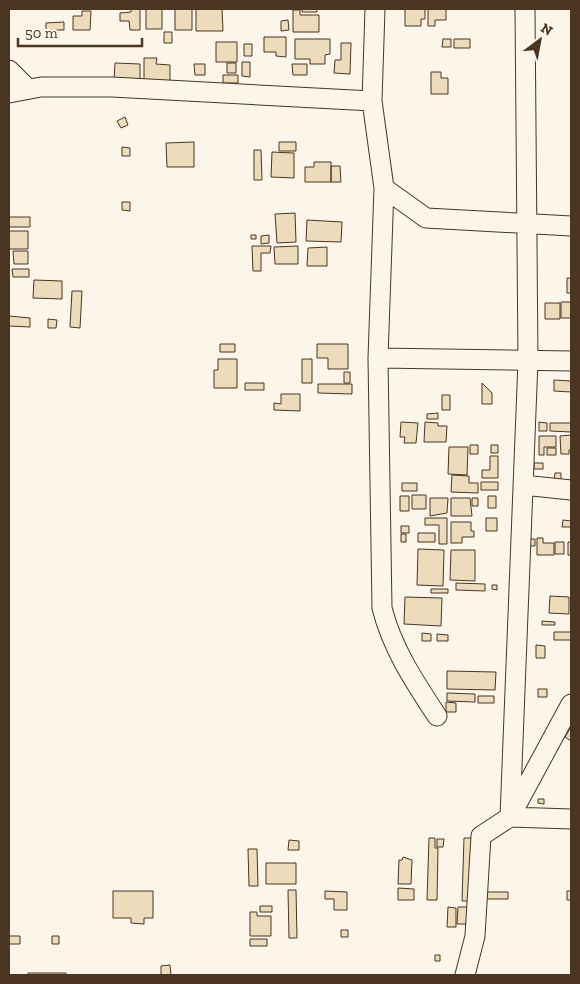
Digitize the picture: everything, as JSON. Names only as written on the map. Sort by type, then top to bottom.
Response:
[{"type":"street","points":[[375,9],[372,101],[384,188],[378,358],[382,608],[392,641],[408,671],[437,716]]},
{"type":"street","points":[[510,817],[528,361],[525,9]]},
{"type":"street","points":[[9,70],[27,88]]},
{"type":"street","points":[[9,93],[27,88],[112,88],[372,101]]},
{"type":"street","points":[[384,188],[426,218],[571,226]]},
{"type":"street","points":[[378,358],[571,361]]},
{"type":"street","points":[[523,485],[571,490]]},
{"type":"street","points":[[465,975],[475,936],[481,836],[510,817],[571,704]]},
{"type":"street","points":[[510,817],[571,819]]},
{"type":"building","points":[[131,9],[140,9],[140,30],[130,30],[129,21],[120,21],[120,13],[131,12]]},
{"type":"building","points":[[146,9],[162,9],[162,29],[146,29]]},
{"type":"building","points":[[175,9],[192,9],[192,30],[175,30]]},
{"type":"building","points":[[196,9],[222,9],[223,31],[196,31]]},
{"type":"building","points":[[302,9],[317,9],[317,12],[302,12]]},
{"type":"building","points":[[405,9],[425,9],[425,19],[421,19],[421,26],[405,26]]},
{"type":"building","points":[[428,9],[446,9],[446,20],[435,20],[435,26],[428,26]]},
{"type":"building","points":[[293,10],[300,10],[300,15],[319,15],[319,32],[293,32]]},
{"type":"building","points":[[82,11],[91,11],[90,30],[73,30],[73,16],[82,16]]},
{"type":"building","points":[[288,20],[289,30],[281,31],[281,21]]},
{"type":"building","points":[[64,22],[64,30],[46,30],[46,23]]},
{"type":"building","points":[[164,32],[172,32],[172,43],[164,43]]},
{"type":"building","points":[[264,37],[286,37],[286,57],[276,56],[276,52],[264,52]]},
{"type":"building","points":[[295,39],[330,39],[330,54],[325,55],[325,64],[310,64],[310,59],[295,59]]},
{"type":"building","points":[[443,39],[451,39],[451,47],[442,47]]},
{"type":"building","points":[[454,39],[470,39],[470,48],[454,48]]},
{"type":"building","points":[[216,42],[237,42],[237,62],[216,62]]},
{"type":"building","points":[[341,43],[351,43],[350,74],[334,73],[335,60],[341,60]]},
{"type":"building","points":[[244,44],[252,44],[252,56],[244,56]]},
{"type":"building","points":[[144,58],[157,58],[156,64],[170,65],[170,82],[144,81]]},
{"type":"building","points":[[242,62],[250,62],[250,77],[242,76]]},
{"type":"building","points":[[115,63],[140,64],[140,82],[114,81]]},
{"type":"building","points":[[227,63],[236,63],[236,73],[227,73]]},
{"type":"building","points":[[194,64],[205,64],[205,75],[195,75]]},
{"type":"building","points":[[292,64],[307,64],[307,75],[293,75]]},
{"type":"building","points":[[431,72],[441,72],[441,78],[448,78],[448,94],[431,94]]},
{"type":"building","points":[[223,75],[238,75],[238,83],[223,83]]},
{"type":"building","points":[[125,117],[128,125],[121,128],[117,121]]},
{"type":"building","points":[[194,142],[194,167],[167,167],[166,143]]},
{"type":"building","points":[[279,142],[296,142],[296,151],[279,151]]},
{"type":"building","points":[[122,147],[130,148],[130,156],[122,156]]},
{"type":"building","points":[[254,150],[261,150],[262,180],[254,180]]},
{"type":"building","points":[[272,152],[294,153],[294,178],[271,177]]},
{"type":"building","points":[[314,162],[331,162],[331,182],[305,182],[305,167],[314,167]]},
{"type":"building","points":[[331,166],[340,166],[341,182],[331,182]]},
{"type":"building","points":[[122,202],[130,202],[130,211],[122,210]]},
{"type":"building","points":[[295,213],[296,242],[277,243],[275,214]]},
{"type":"building","points":[[9,217],[30,217],[30,227],[9,227]]},
{"type":"building","points":[[307,220],[342,222],[341,242],[306,241]]},
{"type":"building","points":[[9,231],[28,231],[28,249],[9,249]]},
{"type":"building","points":[[251,235],[256,235],[256,239],[251,239]]},
{"type":"building","points":[[269,235],[269,243],[261,244],[261,236]]},
{"type":"building","points":[[252,246],[271,246],[270,253],[261,253],[261,271],[253,271]]},
{"type":"building","points":[[298,246],[298,264],[275,264],[274,247]]},
{"type":"building","points":[[327,247],[327,266],[307,266],[308,248]]},
{"type":"building","points":[[13,251],[28,251],[28,264],[14,264]]},
{"type":"building","points":[[12,269],[29,269],[29,277],[13,277]]},
{"type":"building","points":[[567,278],[571,278],[571,293],[567,293]]},
{"type":"building","points":[[34,280],[62,281],[62,299],[33,298]]},
{"type":"building","points":[[72,291],[82,291],[80,328],[70,327]]},
{"type":"building","points":[[561,302],[571,302],[571,318],[561,318]]},
{"type":"building","points":[[545,303],[560,303],[560,319],[545,319]]},
{"type":"building","points":[[9,316],[30,318],[30,327],[9,326]]},
{"type":"building","points":[[48,319],[57,320],[56,328],[48,328]]},
{"type":"building","points":[[220,344],[235,344],[235,352],[220,352]]},
{"type":"building","points":[[317,344],[348,344],[348,369],[328,369],[328,358],[317,358]]},
{"type":"building","points":[[218,359],[237,359],[237,388],[214,388],[214,370],[218,370]]},
{"type":"building","points":[[302,359],[312,359],[312,383],[302,383]]},
{"type":"building","points":[[344,372],[350,372],[350,383],[344,383]]},
{"type":"building","points":[[554,380],[571,381],[571,392],[554,391]]},
{"type":"building","points":[[245,383],[264,383],[264,390],[245,390]]},
{"type":"building","points":[[482,383],[492,393],[492,404],[482,404]]},
{"type":"building","points":[[318,384],[352,384],[352,394],[318,393]]},
{"type":"building","points":[[281,394],[300,394],[300,411],[274,410],[274,403],[281,404]]},
{"type":"building","points":[[442,395],[450,395],[450,410],[442,410]]},
{"type":"building","points":[[438,413],[438,419],[427,419],[427,414]]},
{"type":"building","points":[[401,422],[418,423],[416,443],[404,443],[405,437],[400,437]]},
{"type":"building","points":[[425,422],[438,423],[438,426],[447,426],[446,442],[424,442]]},
{"type":"building","points":[[539,422],[547,423],[547,431],[539,431]]},
{"type":"building","points":[[550,423],[571,423],[571,432],[550,431]]},
{"type":"building","points":[[571,435],[571,450],[569,450],[569,454],[561,454],[560,436]]},
{"type":"building","points":[[539,436],[556,436],[556,447],[544,447],[544,455],[539,455]]},
{"type":"building","points":[[470,445],[478,445],[478,454],[470,454]]},
{"type":"building","points":[[491,445],[498,445],[498,453],[491,453]]},
{"type":"building","points":[[449,447],[468,447],[467,475],[448,474]]},
{"type":"building","points":[[547,448],[556,448],[556,455],[547,455]]},
{"type":"building","points":[[490,456],[498,456],[498,478],[482,478],[482,470],[490,470]]},
{"type":"building","points":[[534,463],[543,463],[543,469],[534,469]]},
{"type":"building","points":[[555,473],[561,473],[561,480],[554,480]]},
{"type":"building","points":[[452,475],[469,476],[469,483],[478,483],[478,493],[451,492]]},
{"type":"building","points":[[481,482],[498,482],[498,490],[481,490]]},
{"type":"building","points":[[402,483],[417,483],[417,491],[402,491]]},
{"type":"building","points":[[412,495],[426,495],[426,509],[412,509]]},
{"type":"building","points":[[400,496],[409,496],[409,511],[400,511]]},
{"type":"building","points":[[488,496],[496,496],[496,508],[488,508]]},
{"type":"building","points":[[430,498],[448,498],[447,513],[430,516]]},
{"type":"building","points":[[451,498],[470,498],[472,516],[451,516]]},
{"type":"building","points":[[472,498],[478,498],[478,506],[472,506]]},
{"type":"building","points":[[425,518],[447,518],[447,544],[439,544],[439,525],[425,525]]},
{"type":"building","points":[[486,518],[497,518],[497,531],[486,531]]},
{"type":"building","points":[[563,520],[571,521],[571,527],[562,527]]},
{"type":"building","points":[[451,522],[471,522],[471,531],[474,531],[474,537],[462,537],[462,543],[451,543]]},
{"type":"building","points":[[401,526],[409,526],[409,533],[401,533]]},
{"type":"building","points":[[418,533],[435,533],[435,542],[418,542]]},
{"type":"building","points":[[401,534],[406,534],[406,542],[401,542]]},
{"type":"building","points":[[537,538],[543,538],[543,543],[554,543],[554,555],[537,555]]},
{"type":"building","points":[[529,539],[535,539],[535,546],[529,546]]},
{"type":"building","points":[[555,542],[564,542],[564,554],[555,554]]},
{"type":"building","points":[[568,542],[571,542],[571,555],[568,555]]},
{"type":"building","points":[[418,549],[444,550],[443,586],[417,585]]},
{"type":"building","points":[[451,550],[475,550],[475,581],[450,580]]},
{"type":"building","points":[[456,583],[485,584],[485,591],[456,590]]},
{"type":"building","points":[[492,585],[497,585],[497,590],[492,589]]},
{"type":"building","points":[[431,589],[448,589],[448,593],[431,593]]},
{"type":"building","points":[[550,596],[569,597],[569,614],[549,613]]},
{"type":"building","points":[[405,597],[442,598],[441,626],[404,624]]},
{"type":"building","points":[[542,621],[555,622],[555,625],[542,625]]},
{"type":"building","points":[[554,632],[571,632],[571,640],[554,640]]},
{"type":"building","points":[[422,633],[431,634],[431,641],[422,641]]},
{"type":"building","points":[[437,634],[448,635],[448,641],[437,641]]},
{"type":"building","points":[[536,645],[545,646],[545,658],[536,658]]},
{"type":"building","points":[[447,671],[496,672],[495,690],[447,689]]},
{"type":"building","points":[[538,689],[547,689],[547,697],[538,697]]},
{"type":"building","points":[[447,693],[475,694],[475,702],[447,701]]},
{"type":"building","points":[[478,696],[494,696],[494,703],[478,703]]},
{"type":"building","points":[[446,702],[456,703],[456,712],[446,712]]},
{"type":"building","points":[[571,727],[571,741],[565,737]]},
{"type":"building","points":[[538,799],[544,799],[544,804],[538,803]]},
{"type":"building","points":[[429,838],[435,838],[435,848],[438,848],[437,900],[427,900]]},
{"type":"building","points":[[464,838],[473,838],[472,901],[462,901]]},
{"type":"building","points":[[437,839],[444,839],[443,847],[437,847]]},
{"type":"building","points":[[289,840],[299,841],[299,850],[288,850]]},
{"type":"building","points":[[248,849],[257,849],[258,886],[249,886]]},
{"type":"building","points":[[403,857],[412,860],[411,884],[398,884],[399,860],[402,860]]},
{"type":"building","points":[[266,863],[296,863],[296,884],[266,884]]},
{"type":"building","points":[[398,888],[414,889],[414,900],[398,900]]},
{"type":"building","points":[[288,890],[296,890],[297,938],[289,938]]},
{"type":"building","points":[[113,891],[153,891],[153,918],[144,918],[144,924],[131,923],[131,918],[113,918]]},
{"type":"building","points":[[325,891],[347,892],[347,910],[334,910],[334,899],[325,899]]},
{"type":"building","points":[[567,891],[571,891],[571,900],[567,900]]},
{"type":"building","points":[[481,892],[508,892],[508,899],[481,899]]},
{"type":"building","points":[[260,906],[272,906],[272,912],[260,912]]},
{"type":"building","points":[[448,907],[456,908],[456,927],[447,927]]},
{"type":"building","points":[[458,907],[470,907],[469,924],[457,924]]},
{"type":"building","points":[[250,912],[257,912],[257,916],[271,916],[271,936],[250,936]]},
{"type":"building","points":[[341,930],[348,930],[348,937],[341,937]]},
{"type":"building","points":[[9,936],[20,936],[20,944],[9,944]]},
{"type":"building","points":[[52,936],[59,936],[59,944],[52,944]]},
{"type":"building","points":[[250,939],[267,939],[267,946],[250,946]]},
{"type":"building","points":[[435,955],[440,955],[440,961],[435,961]]},
{"type":"building","points":[[170,965],[171,975],[161,975],[161,966]]},
{"type":"building","points":[[28,973],[66,973],[66,975],[28,975]]}]
